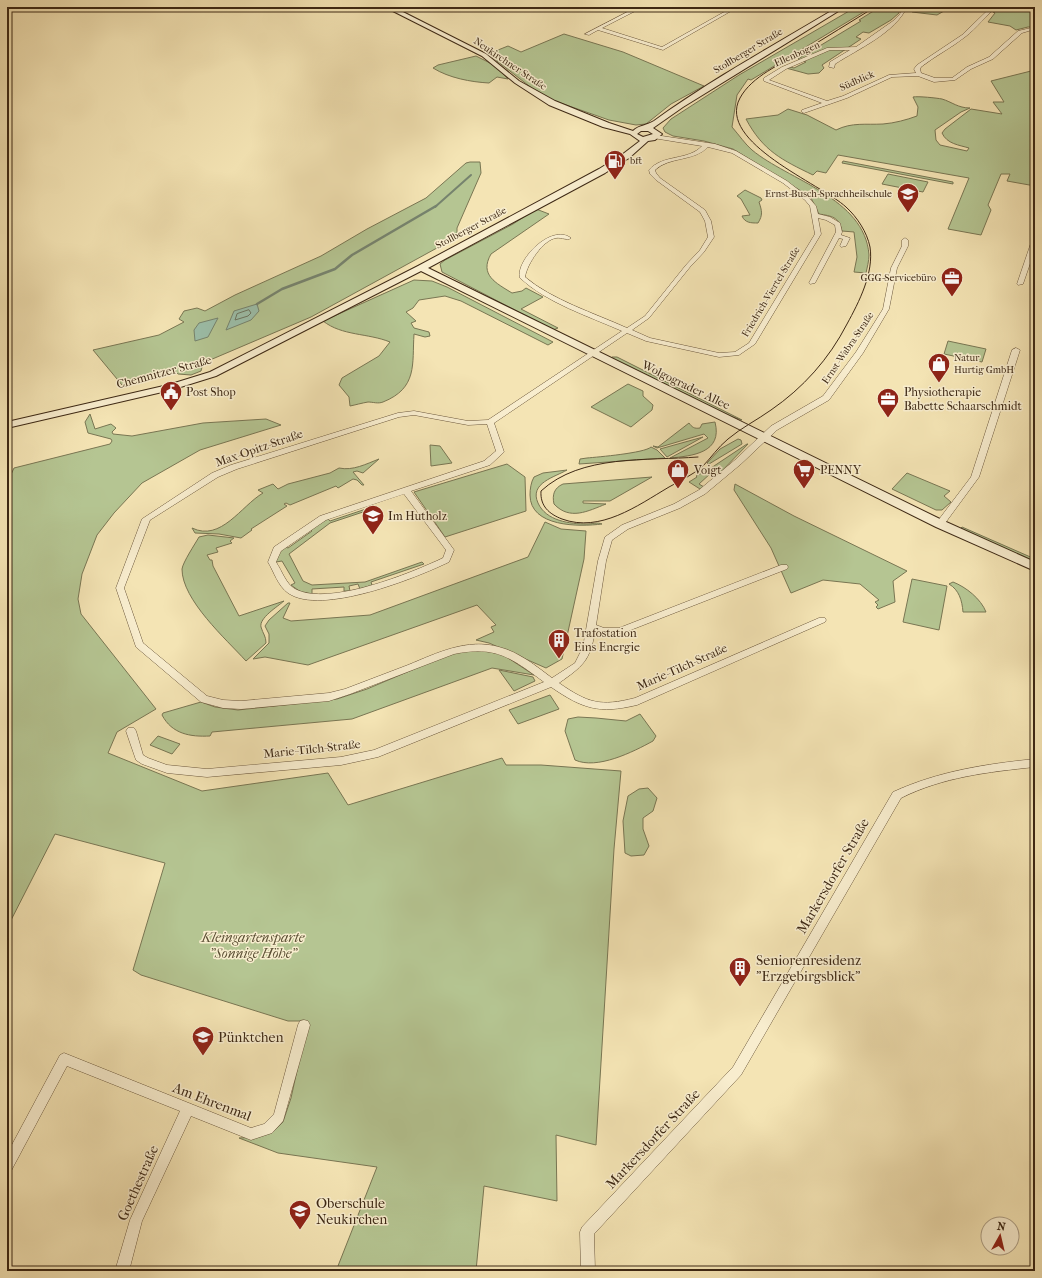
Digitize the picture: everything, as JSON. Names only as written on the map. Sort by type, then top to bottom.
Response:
[{"type":"main road","name":"Neukirchner Straße","points":[[388,7],[484,55],[532,93],[552,103],[601,122],[646,133],[646,139]]},
{"type":"main road","name":"Stollberger Straße","points":[[646,133],[680,105],[842,7]]},
{"type":"main road","points":[[631,151],[646,133]]},
{"type":"main road","name":"Stollberger Straße","points":[[318,319],[421,268],[602,171],[646,139]]},
{"type":"main road","name":"Wolgograder Allee","points":[[421,268],[940,524],[1035,567]]},
{"type":"main road","name":"Chemnitzer Straße","points":[[7,425],[171,387],[213,374],[318,319]]},
{"type":"street","points":[[587,34],[641,7]]},
{"type":"street","points":[[599,29],[663,49],[736,7]]},
{"type":"street","points":[[832,67],[832,63],[899,19],[904,12],[905,7]]},
{"type":"street","points":[[994,7],[988,11],[959,41],[919,66],[916,69],[919,74],[928,79],[941,81],[958,77],[969,68],[991,58],[1020,32],[1035,28]]},
{"type":"street","name":"Ellenbogen","points":[[827,103],[767,82],[766,79],[784,68],[829,49],[856,48]]},
{"type":"street","name":"Südblick","points":[[804,111],[891,76],[919,74]]},
{"type":"street","name":"Friedrich-Viertel-Straße","points":[[568,238],[556,236],[548,239],[523,268],[522,277],[531,285],[549,296],[648,340],[708,354],[719,355],[737,354],[752,344],[818,234],[813,206],[797,190],[734,152],[646,133]]},
{"type":"street","points":[[407,492],[450,550],[450,556],[446,560],[364,592],[309,597],[299,596],[287,588],[272,562],[277,549],[322,518],[407,492],[487,463],[494,459],[500,452],[490,422],[647,317],[702,251],[711,236],[708,221],[703,211],[653,174],[653,168],[658,163],[698,151],[706,145]]},
{"type":"street","points":[[812,283],[839,232],[838,224],[828,218],[816,216]]},
{"type":"street","points":[[837,236],[847,238],[843,246]]},
{"type":"street","name":"Ernst-Wabra-Straße","points":[[764,437],[774,428],[826,398],[858,353],[886,309],[894,268],[905,246],[905,240]]},
{"type":"street","points":[[1020,284],[1035,240]]},
{"type":"street","points":[[940,524],[975,477],[1016,350]]},
{"type":"street","name":"Max-Opitz-Straße","points":[[490,422],[468,423],[414,413],[398,415],[234,467],[215,475],[146,519],[120,588],[139,645],[204,699],[223,704],[241,705],[329,697],[347,692],[465,647],[482,646],[496,648],[514,655],[551,683]]},
{"type":"street","name":"Marie-Tilch-Straße","points":[[131,731],[139,757],[145,761],[168,769],[207,773],[341,761],[375,754],[551,683],[578,664],[588,647],[602,561],[608,539],[624,527],[677,506],[702,492],[738,462],[764,437]]},
{"type":"street","points":[[591,627],[604,631],[620,631],[784,567]]},
{"type":"street","name":"Marie-Tilch-Straße","points":[[551,683],[591,705],[620,706],[637,701],[822,620]]},
{"type":"street","name":"Markersdorfer Straße","points":[[588,1271],[587,1232],[737,1071],[897,795],[916,785],[959,772],[1035,763]]},
{"type":"street","name":"Am Ehrenmal","points":[[7,1167],[64,1059],[187,1110],[251,1134],[268,1129],[278,1117],[304,1025]]},
{"type":"street","name":"Goethestraße","points":[[122,1271],[136,1220],[187,1110]]},
{"type":"green space","points":[[856,7],[872,7],[751,80],[748,79],[737,95],[732,127],[752,150],[767,161],[822,192],[840,205],[854,219],[864,235],[869,255],[866,273],[854,272],[857,257],[854,232],[842,231],[837,220],[819,214],[811,198],[733,149],[704,141],[673,136],[665,132],[663,128],[671,119],[739,75]]},
{"type":"green space","points":[[880,7],[899,7],[899,13],[891,20],[869,33],[863,32],[856,37],[861,39],[822,65],[824,68],[819,73],[808,74],[786,68],[794,68],[806,62],[798,59],[861,21],[859,20]]},
{"type":"green space","points":[[912,7],[951,7],[937,15],[912,12]]},
{"type":"green space","points":[[1007,7],[1035,8],[1035,27],[1016,30],[1010,26],[988,22],[995,13],[993,12]]},
{"type":"green space","points":[[564,34],[623,52],[704,86],[671,104],[646,124],[636,125],[609,120],[552,100],[533,89],[488,54],[508,46],[521,52]]},
{"type":"green space","points":[[476,56],[494,65],[508,79],[497,77],[489,83],[475,82],[453,77],[433,68],[438,65]]},
{"type":"green space","points":[[1035,70],[1035,186],[1007,181],[1010,174],[1001,174],[988,205],[991,210],[981,235],[948,229],[969,178],[838,155],[826,173],[817,171],[813,175],[783,159],[766,147],[752,130],[746,119],[778,115],[788,109],[807,115],[836,130],[853,125],[887,124],[909,119],[917,116],[918,107],[913,97],[940,99],[946,100],[955,105],[970,108],[961,112],[935,130],[936,140],[940,145],[967,151],[969,148],[954,144],[944,137],[942,133],[945,129],[971,109],[1002,114],[993,102],[1004,102],[991,81]]},
{"type":"green space","points":[[843,161],[953,182],[953,184],[842,163]]},
{"type":"green space","points":[[480,162],[481,173],[457,228],[457,237],[311,317],[203,363],[201,371],[191,375],[178,374],[175,371],[122,385],[93,350],[159,335],[184,322],[179,319],[184,311],[197,308],[205,311],[235,295],[321,256],[367,229],[426,198],[466,163]]},
{"type":"green space","points":[[888,174],[928,182],[923,192],[882,184]]},
{"type":"green space","points":[[745,190],[761,198],[762,200],[759,202],[762,213],[758,223],[751,223],[742,216],[750,215],[741,199],[737,196]]},
{"type":"green space","points":[[536,209],[549,214],[491,254],[487,268],[488,273],[495,282],[512,293],[522,291],[526,288],[543,297],[521,309],[558,328],[553,330],[442,272],[440,264],[513,224]]},
{"type":"green space","points":[[414,280],[432,281],[447,287],[553,342],[548,345],[461,301],[445,296],[419,300],[413,308],[406,312],[416,321],[411,323],[414,328],[429,332],[430,336],[425,337],[414,334],[413,365],[408,382],[402,390],[383,402],[368,402],[350,406],[349,397],[339,385],[342,378],[379,356],[390,342],[347,332],[330,326],[323,321]]},
{"type":"green space","points":[[948,341],[986,349],[982,362],[944,354]]},
{"type":"green space","points":[[617,357],[742,420],[730,416],[611,358]]},
{"type":"green space","points":[[628,384],[643,391],[643,396],[653,405],[652,410],[631,427],[591,407]]},
{"type":"green space","name":"Kleingartensparte \"Sonnige Höhe\"","points":[[90,414],[95,429],[111,424],[116,428],[112,432],[113,434],[132,436],[203,423],[266,419],[281,425],[200,450],[142,483],[114,513],[97,535],[82,574],[78,599],[81,614],[156,709],[117,732],[108,753],[202,791],[328,773],[348,805],[502,758],[506,765],[541,765],[621,771],[614,849],[596,1145],[556,1135],[557,1201],[484,1186],[476,1271],[336,1271],[377,1167],[278,1153],[239,1138],[259,1137],[273,1132],[283,1122],[291,1098],[302,1048],[301,1021],[288,1021],[141,975],[133,970],[165,863],[55,834],[7,928],[7,483],[14,468],[110,444],[112,441],[111,439],[88,433],[85,422]]},
{"type":"green space","points":[[715,422],[716,432],[714,440],[704,451],[687,456],[670,458],[708,438],[704,434],[657,448],[653,446],[658,447],[689,423],[693,427],[700,428],[702,424]]},
{"type":"green space","points":[[703,437],[667,457],[660,449]]},
{"type":"green space","points":[[738,439],[741,440],[742,444],[709,464],[707,463],[720,449]]},
{"type":"green space","points":[[747,444],[717,476],[711,473],[699,484],[704,487],[700,489],[689,482],[697,477],[696,476],[708,470]]},
{"type":"green space","points":[[430,445],[440,446],[452,463],[431,466]]},
{"type":"green space","points":[[651,447],[657,450],[665,458],[579,464],[580,459],[631,453]]},
{"type":"green space","points":[[379,459],[363,473],[357,471],[353,472],[364,485],[353,479],[338,488],[336,486],[290,505],[286,503],[284,504],[287,506],[251,529],[252,530],[241,538],[219,534],[195,533],[192,528],[202,531],[221,527],[263,493],[258,490],[273,484],[278,489],[288,484],[330,473],[339,468],[354,468]]},
{"type":"green space","points":[[507,464],[525,477],[526,511],[445,537],[414,492]]},
{"type":"green space","points":[[567,470],[550,478],[540,486],[537,490],[536,496],[538,503],[547,514],[559,520],[580,524],[602,524],[569,525],[557,523],[538,513],[532,506],[530,493],[531,483],[534,477],[543,473]]},
{"type":"green space","points":[[907,473],[950,491],[944,496],[951,502],[942,510],[936,510],[892,489]]},
{"type":"green space","points":[[652,477],[610,501],[583,501],[583,503],[606,504],[586,512],[566,512],[554,504],[554,492],[563,484]]},
{"type":"green space","points":[[735,484],[794,516],[907,571],[893,581],[895,602],[878,609],[876,607],[878,605],[875,602],[879,600],[860,584],[823,580],[791,593],[771,548],[734,490]]},
{"type":"green space","points":[[372,504],[375,508],[330,523],[289,554],[303,581],[312,585],[365,582],[422,562],[424,564],[371,582],[372,585],[360,589],[358,584],[349,586],[350,591],[344,591],[344,587],[312,589],[312,594],[302,593],[291,585],[295,583],[282,561],[276,562],[275,557],[284,546],[288,548],[312,531],[309,528],[328,519],[330,521],[372,507],[370,505]]},
{"type":"green space","points":[[545,522],[561,529],[586,531],[584,559],[562,659],[546,668],[489,643],[476,640],[494,632],[491,627],[496,625],[477,605],[308,665],[265,657],[253,659],[269,643],[269,634],[265,626],[269,620],[288,603],[290,603],[283,618],[291,621],[370,615],[528,557]]},
{"type":"green space","points":[[962,527],[1035,559],[1035,563],[960,529]]},
{"type":"green space","points":[[208,535],[234,538],[230,541],[232,543],[216,548],[218,552],[207,555],[210,560],[212,560],[213,566],[239,616],[284,601],[263,620],[261,627],[266,643],[246,661],[206,618],[189,593],[184,581],[182,569],[187,558],[199,537]]},
{"type":"green space","points":[[912,579],[947,586],[939,630],[903,622]]},
{"type":"green space","points":[[953,582],[972,594],[981,603],[986,612],[963,612],[962,603],[959,596],[955,589],[949,584]]},
{"type":"green space","points":[[472,649],[502,654],[534,675],[492,668],[352,719],[212,732],[210,736],[195,736],[182,733],[171,726],[162,715],[163,713],[201,702],[215,707],[238,710],[337,699],[367,689],[452,653]]},
{"type":"green space","points":[[499,670],[533,677],[535,681],[514,691]]},
{"type":"green space","points":[[550,695],[559,709],[518,724],[509,710]]},
{"type":"green space","points":[[640,714],[656,736],[653,741],[635,750],[604,761],[584,763],[575,760],[565,731],[568,719],[578,717],[626,721]]},
{"type":"green space","points":[[158,736],[180,744],[172,754],[150,745]]},
{"type":"green space","points":[[648,788],[657,798],[653,811],[643,818],[643,829],[649,846],[644,855],[631,856],[625,853],[623,821],[628,796],[639,789]]},
{"type":"water","points":[[257,304],[259,311],[251,320],[226,330],[234,311]]},
{"type":"water","points":[[218,318],[208,337],[195,341],[194,330],[199,323]]},
{"type":"waterway","points":[[435,207],[471,175]]},
{"type":"waterway","points":[[257,304],[282,289],[335,269],[352,255],[436,206]]},
{"type":"tram line","points":[[698,457],[636,460],[595,465],[575,471],[557,479],[541,491],[542,501],[546,509],[553,515],[562,519],[576,522],[590,523],[604,520],[631,509],[702,467],[728,439],[771,410],[794,392],[814,372],[832,349],[856,306],[868,277],[871,257],[867,236],[858,220],[846,207],[795,174],[756,146],[743,130],[737,114],[740,98],[745,90],[759,77],[875,7]]},
{"type":"place","name":"bft","points":[[615,180]]},
{"type":"place","name":"Ernst-Busch-Sprachheilschule","points":[[908,214]]},
{"type":"place","name":"GGG-Servicebüro","points":[[952,298]]},
{"type":"place","name":"Natur Hurtig GmbH","points":[[939,384]]},
{"type":"place","name":"Post Shop","points":[[171,412]]},
{"type":"place","name":"Physiotherapie Babette Schaarschmidt","points":[[888,418]]},
{"type":"place","name":"Voigt","points":[[678,490]]},
{"type":"place","name":"PENNY","points":[[804,490]]},
{"type":"place","name":"Im Hutholz","points":[[373,536]]},
{"type":"place","name":"Trafostation Eins Energie","points":[[559,660]]},
{"type":"place","name":"Seniorenresidenz \"Erzgebirgsblick\"","points":[[740,988]]},
{"type":"place","name":"Pünktchen","points":[[203,1056]]},
{"type":"place","name":"Oberschule Neukirchen","points":[[300,1230]]}]
